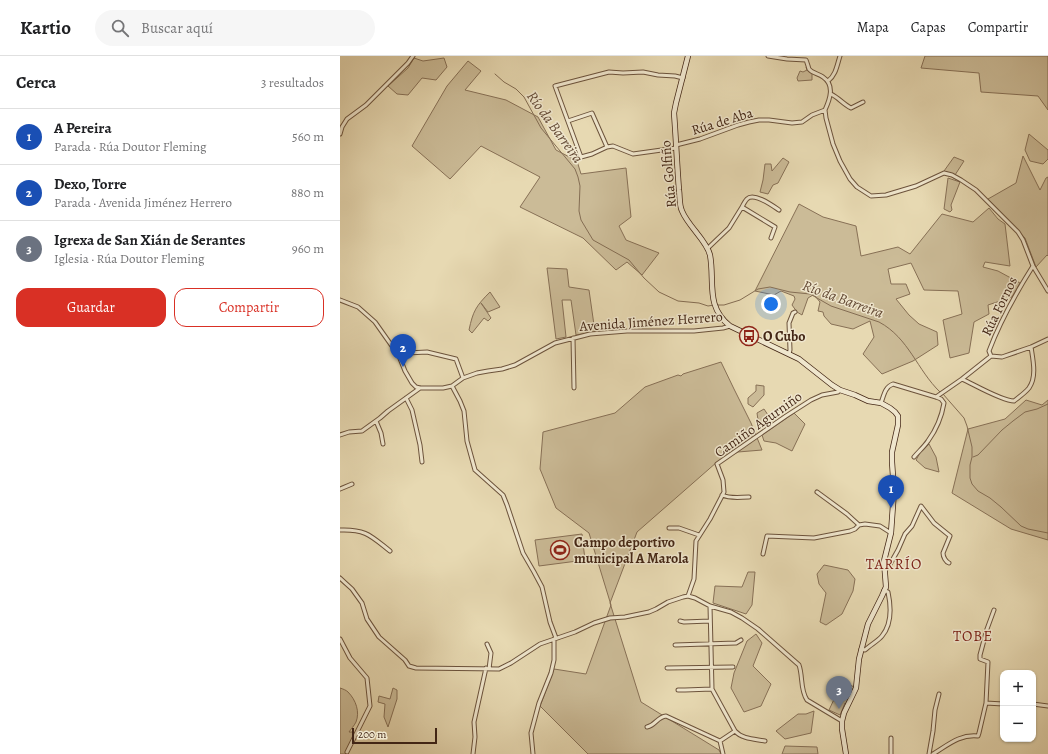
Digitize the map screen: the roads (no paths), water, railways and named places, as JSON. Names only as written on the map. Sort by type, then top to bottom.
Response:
[{"type":"main road","name":"Rúa Golfiño","points":[[688,56],[674,113],[681,210],[708,248],[710,255],[714,304],[721,317],[730,326]]},
{"type":"main road","points":[[730,326],[799,359],[840,390],[855,394],[868,401],[881,403],[890,408],[898,416],[899,420],[892,452],[894,491],[891,533],[884,561],[886,587],[868,624],[861,650],[856,688],[844,713],[842,721],[846,754]]},
{"type":"street","points":[[340,134],[347,119],[366,104],[408,63],[413,56]]},
{"type":"street","points":[[768,56],[806,60],[810,70],[828,81],[831,94],[826,110]]},
{"type":"street","points":[[828,81],[835,73],[840,56]]},
{"type":"street","points":[[568,121],[592,113],[607,147],[592,154],[582,157],[568,121],[555,86],[609,72],[643,72],[683,78]]},
{"type":"street","points":[[831,94],[851,108],[863,102]]},
{"type":"street","name":"Rúa de Aba","points":[[607,147],[613,146],[633,154],[676,146],[754,121],[769,120],[792,123],[802,122],[812,115],[826,110]]},
{"type":"street","name":"Rúa Fornos","points":[[826,110],[826,118],[833,144],[850,179],[857,187],[871,196],[886,195],[916,186],[944,173],[962,180],[976,190],[1018,232],[1023,240],[1032,266],[1048,291]]},
{"type":"street","points":[[708,248],[729,228],[746,199],[749,197],[754,197],[769,203],[779,210]]},
{"type":"street","points":[[742,207],[775,227],[771,238]]},
{"type":"street","name":"Rúa Fornos","points":[[991,356],[989,351],[998,331],[1015,295],[1032,266]]},
{"type":"street","points":[[340,300],[358,307],[375,322],[399,356],[412,383],[416,387],[443,388],[452,386],[464,411],[467,441],[474,470],[503,495],[523,553],[542,587],[555,638],[554,660],[551,673],[539,703],[531,733],[533,754]]},
{"type":"street","points":[[789,354],[789,323],[793,313],[795,312]]},
{"type":"street","name":"Avenida Jiménez Herrero","points":[[452,386],[463,378],[477,373],[488,370],[502,370],[515,365],[555,343],[590,334],[645,331],[694,331],[730,326]]},
{"type":"street","name":"Avenida Jiménez Herrero","points":[[573,338],[574,388]]},
{"type":"street","name":"Rúa Fornos","points":[[936,397],[991,356],[1002,356],[1031,347],[1048,339]]},
{"type":"street","points":[[962,379],[999,397],[1014,401],[1029,389],[1032,383],[1034,374],[1031,347]]},
{"type":"street","points":[[399,356],[407,353],[427,352],[456,359],[463,378]]},
{"type":"street","points":[[881,403],[886,390],[893,384],[942,399],[944,403],[943,408],[933,433],[914,457]]},
{"type":"street","points":[[340,435],[362,430],[420,388]]},
{"type":"street","name":"Camiño Agurniño","points":[[688,596],[694,578],[696,541],[710,519],[724,492],[723,480],[716,464],[811,400],[822,395],[838,392],[840,390]]},
{"type":"street","points":[[406,398],[414,417],[422,462]]},
{"type":"street","points":[[376,421],[381,432],[383,444]]},
{"type":"street","points":[[340,489],[352,484]]},
{"type":"street","points":[[817,492],[847,514],[859,525]]},
{"type":"street","points":[[722,495],[732,498],[749,497]]},
{"type":"street","points":[[884,571],[889,566],[905,534],[912,526],[921,506],[934,523],[950,536],[943,553],[945,559],[949,563]]},
{"type":"street","points":[[763,554],[767,536],[814,538],[850,531],[859,525],[864,524],[880,526],[891,533]]},
{"type":"street","points":[[669,528],[679,528],[699,535]]},
{"type":"street","points":[[340,530],[353,529],[366,533],[373,536],[390,551]]},
{"type":"street","points":[[340,578],[352,589],[362,603],[367,619],[380,637],[405,660],[409,666],[416,668],[499,668],[511,664],[540,644],[575,632],[594,623],[610,618],[625,617],[649,612],[682,596],[688,596],[710,606],[731,612],[758,629],[798,665],[804,696],[807,700],[842,721]]},
{"type":"street","points":[[861,650],[865,650],[882,636],[888,625],[889,598],[888,592],[884,590]]},
{"type":"street","points":[[710,606],[712,689],[735,732],[742,737],[764,741]]},
{"type":"street","points":[[933,754],[966,735],[978,736],[986,703],[988,662],[980,659],[980,655],[994,610]]},
{"type":"street","points":[[680,620],[684,622],[710,621]]},
{"type":"street","points":[[340,639],[350,658],[367,678],[370,706],[347,752]]},
{"type":"street","points":[[675,645],[736,643],[741,640]]},
{"type":"street","points":[[473,754],[475,737],[474,722],[491,653],[487,644]]},
{"type":"street","points":[[667,668],[733,667]]},
{"type":"street","points":[[678,690],[712,689]]},
{"type":"street","points":[[929,754],[935,710],[939,694]]},
{"type":"street","points":[[986,703],[1000,704]]},
{"type":"street","points":[[1036,704],[1048,706]]},
{"type":"street","points":[[647,727],[652,726],[662,716],[666,716],[720,741]]},
{"type":"street","points":[[720,741],[735,732]]},
{"type":"street","points":[[891,738],[891,754]]},
{"type":"street","points":[[720,741],[723,754]]},
{"type":"waterway","name":"Río da Barreira","points":[[495,74],[504,82],[516,89],[524,97],[541,128],[575,169],[580,186],[579,211],[581,220],[593,240],[629,260],[644,278],[659,292],[678,301],[699,303],[708,306],[714,305]]},
{"type":"waterway","name":"Río da Barreira","points":[[717,305],[724,305],[740,300],[758,289],[770,287],[790,292],[810,294],[831,306],[879,322],[889,329],[905,345],[925,374],[940,392]]},
{"type":"waterway","name":"Río da Barreira","points":[[943,394],[964,418],[967,426],[972,447],[970,465],[970,478],[972,484],[978,491],[990,498],[1021,526],[1048,533]]},
{"type":"waterway","points":[[973,457],[978,455],[1002,430],[1025,412],[1048,404]]},
{"type":"place","name":"O Cubo","points":[[749,336]]},
{"type":"place","name":"Dexo, Torre","points":[[403,367]]},
{"type":"place","name":"A Pereira","points":[[891,508]]},
{"type":"place","name":"Campo deportivo municipal A Marola","points":[[560,550]]},
{"type":"place","name":"Igrexa de San Xián de Serantes","points":[[839,709]]},
{"type":"district","name":"TARRÍO","points":[[894,564]]},
{"type":"district","name":"TOBE","points":[[973,636]]}]
